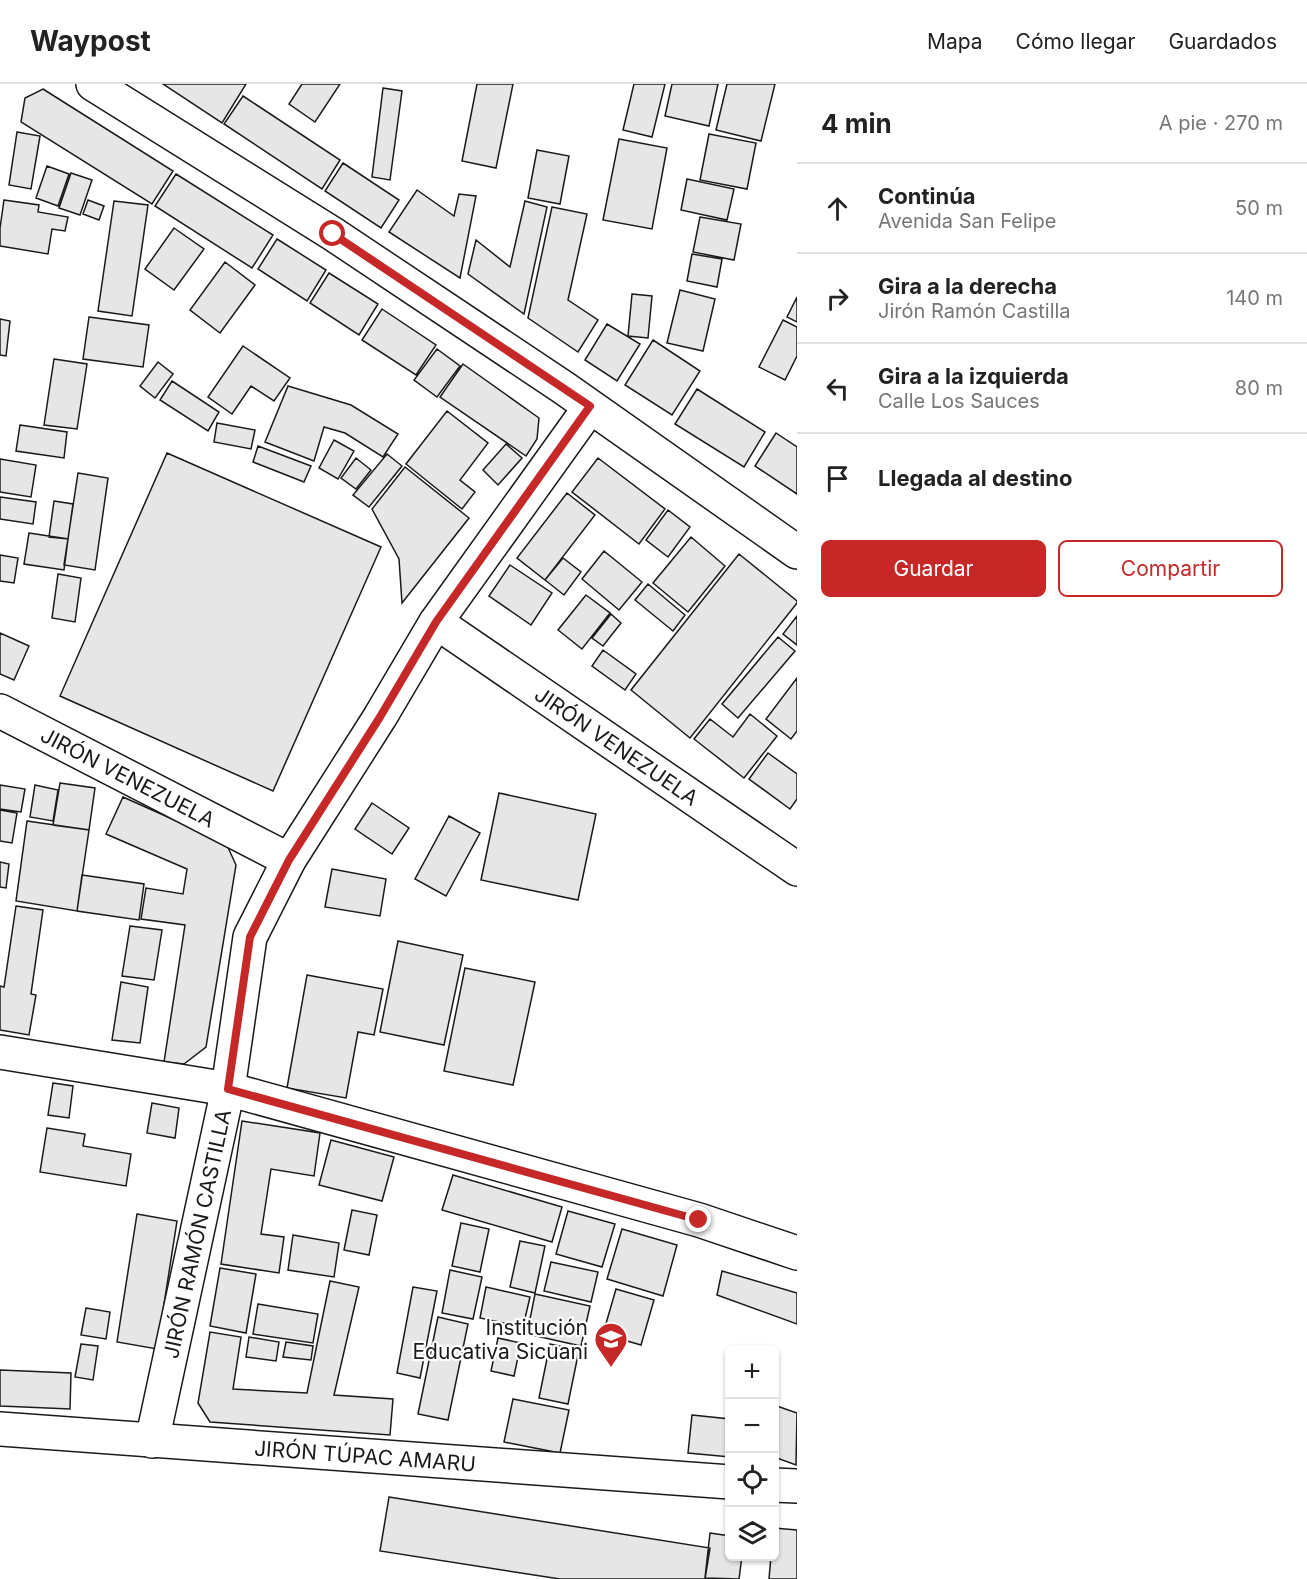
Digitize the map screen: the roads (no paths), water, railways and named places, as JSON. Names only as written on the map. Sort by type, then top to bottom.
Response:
[{"type":"street","points":[[93,84],[333,234],[590,406],[797,552]]},
{"type":"street","name":"JIRÓN RAMÓN CASTILLA","points":[[152,1441],[228,1089],[250,937],[289,860],[380,717],[436,622],[590,406]]},
{"type":"street","name":"JIRÓN VENEZUELA","points":[[436,622],[797,869]]},
{"type":"street","name":"JIRÓN VENEZUELA","points":[[0,711],[289,860]]},
{"type":"street","points":[[0,1052],[228,1089],[699,1220],[797,1253]]},
{"type":"street","name":"JIRÓN TÚPAC AMARU","points":[[0,1429],[725,1482]]},
{"type":"street","points":[[779,1485],[797,1486]]},
{"type":"place","name":"Institución Educativa Sicuani","points":[[611,1368]]}]
